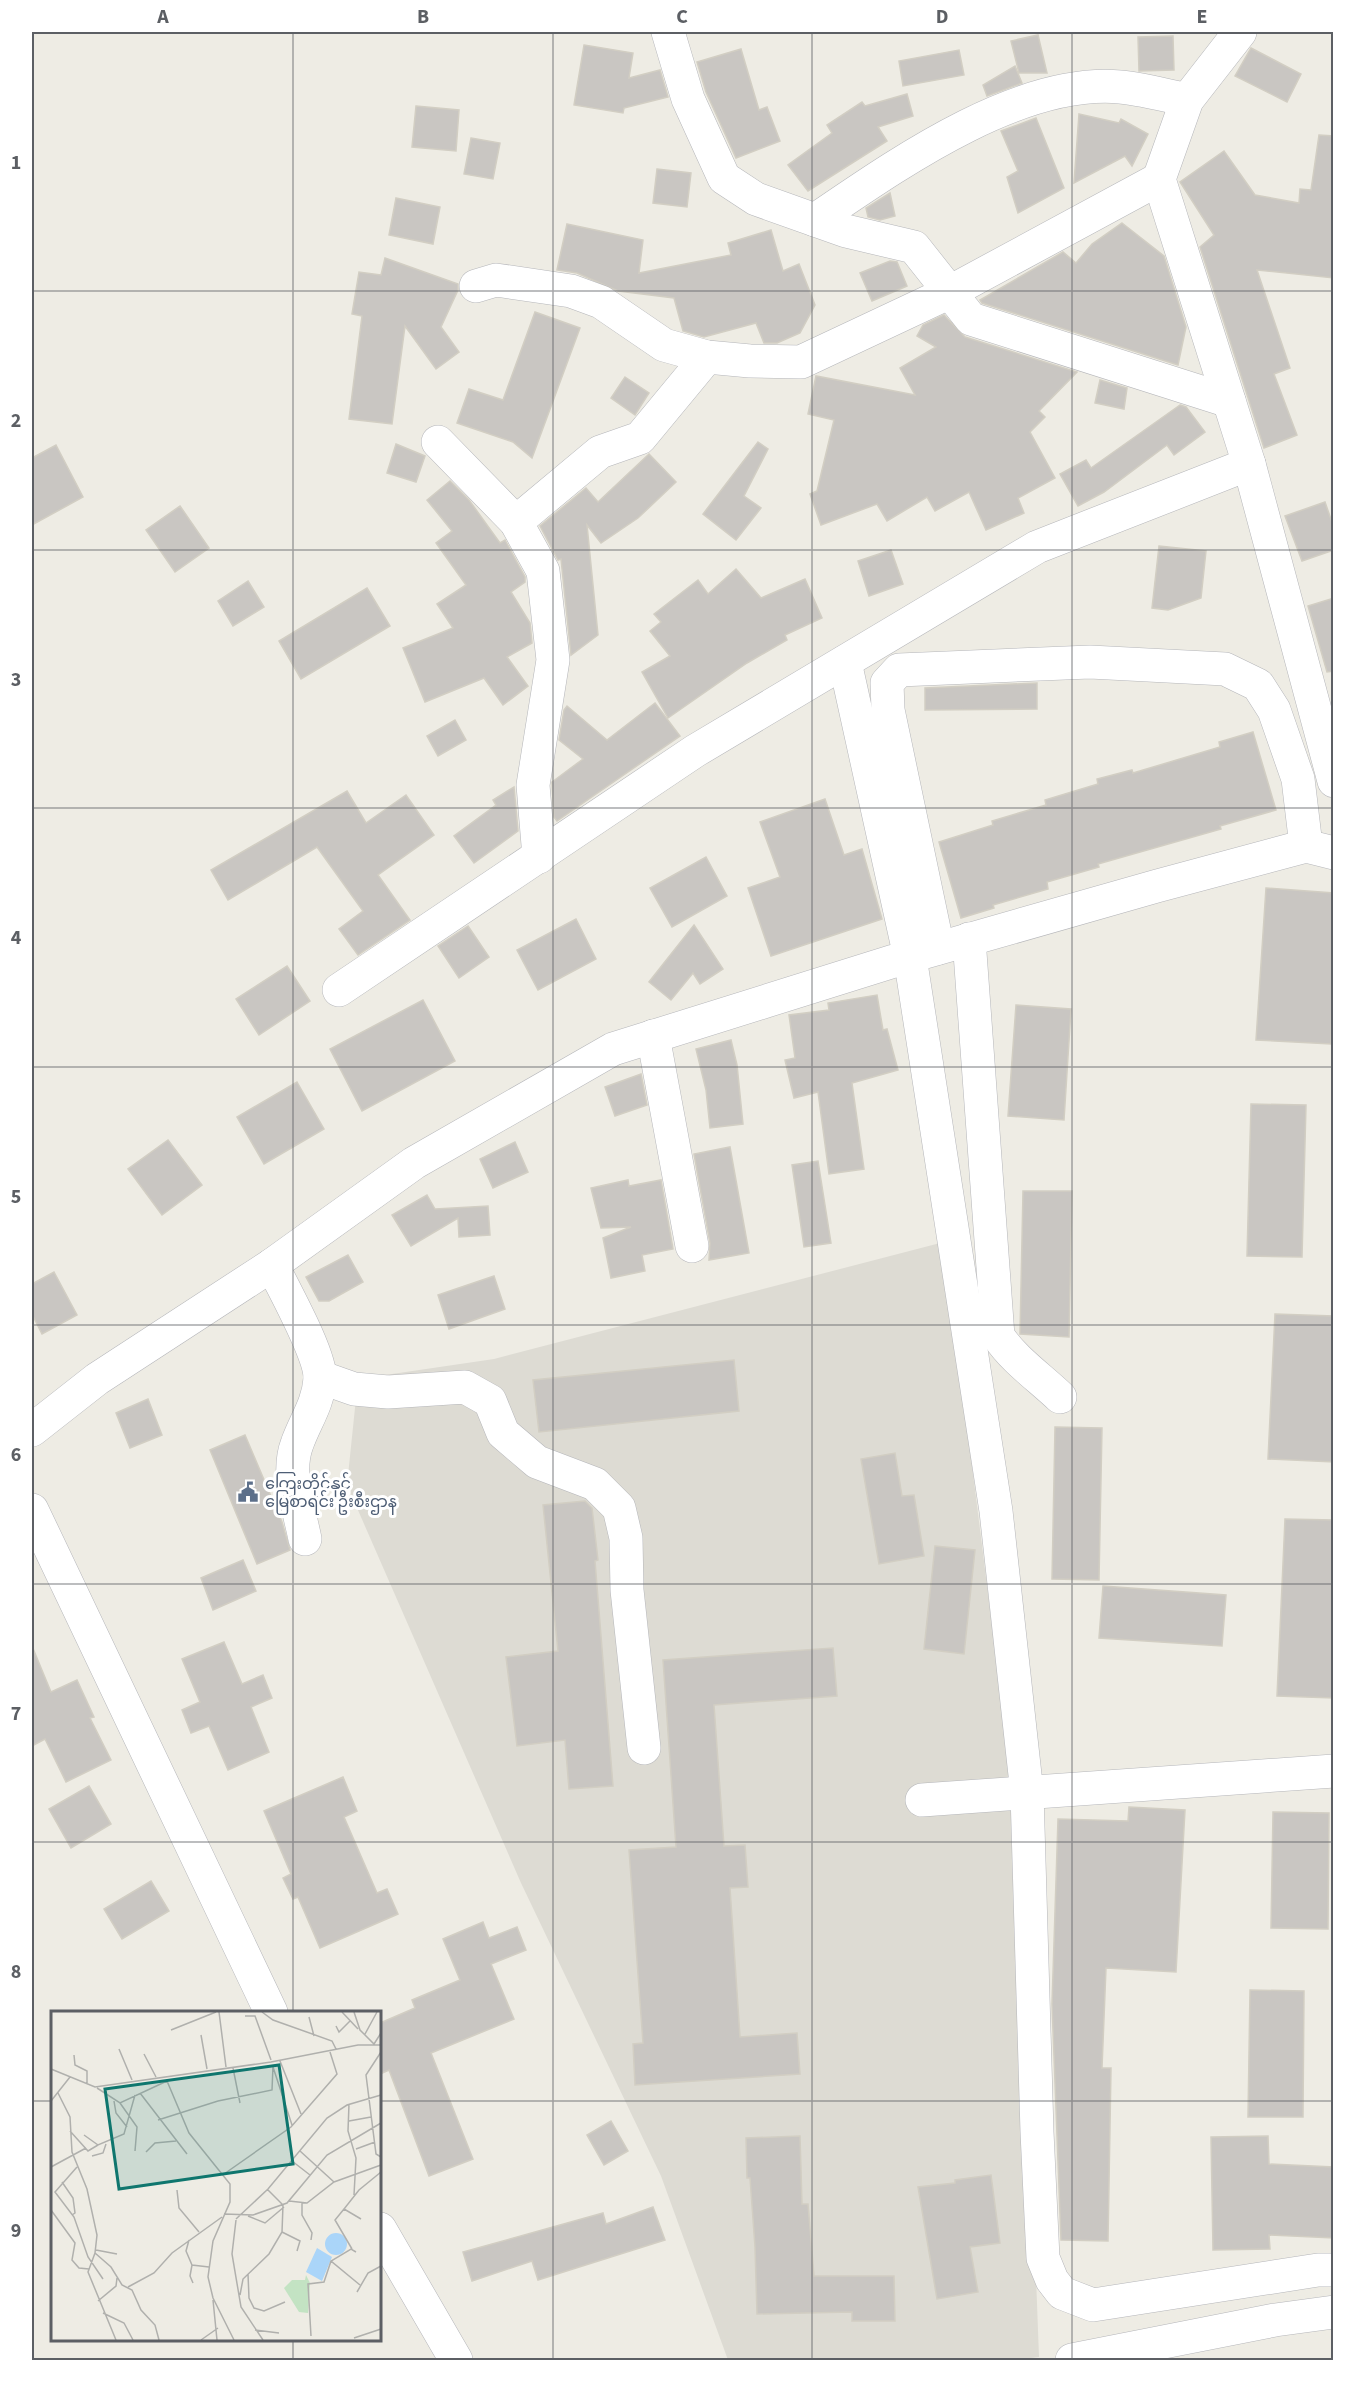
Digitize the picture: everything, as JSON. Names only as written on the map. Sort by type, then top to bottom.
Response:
[{"type":"street","points":[[668,32],[688,99],[724,178],[756,199],[846,231],[914,247],[972,319],[1229,401]]},
{"type":"street","points":[[1240,32],[1187,100],[1159,179],[1249,464],[1334,781]]},
{"type":"street","points":[[815,220],[922,150],[1023,101],[1071,89],[1119,87],[1187,100]]},
{"type":"street","points":[[476,286],[496,280],[571,291],[602,302],[664,345],[707,357],[801,362],[950,292],[1159,179]]},
{"type":"street","points":[[516,522],[600,452],[640,438],[707,357]]},
{"type":"street","points":[[438,442],[516,522],[543,571],[553,660],[533,785],[539,857]]},
{"type":"street","points":[[339,990],[695,751],[1037,548],[1249,464]]},
{"type":"street","points":[[845,662],[924,952]]},
{"type":"street","points":[[32,1430],[97,1379],[272,1265],[414,1163],[613,1049],[924,952],[969,939],[1320,850],[1275,710],[1258,685],[1225,669],[1090,662],[899,670],[887,683],[888,710],[924,952],[996,1511],[1027,1793],[1043,2258],[1052,2280],[1062,2292],[1093,2305],[1334,2270]]},
{"type":"street","points":[[969,939],[998,1336],[1010,1354],[1033,1371],[1060,1397]]},
{"type":"street","points":[[653,1036],[692,1246]]},
{"type":"street","points":[[272,1265],[311,1349],[320,1377],[314,1411],[297,1444],[291,1469],[305,1539]]},
{"type":"street","points":[[320,1377],[354,1389],[388,1392],[465,1387],[490,1401],[503,1433],[537,1462],[595,1484],[619,1508],[626,1538],[627,1590],[644,1748]]},
{"type":"street","points":[[32,1510],[270,2011]]},
{"type":"street","points":[[922,1800],[1334,1771]]},
{"type":"street","points":[[381,2231],[456,2361]]},
{"type":"street","points":[[1270,2278],[1275,2320]]},
{"type":"street","points":[[1072,2361],[1275,2320],[1334,2312]]},
{"type":"shaded area","points":[[944,1242],[1020,1849],[1039,2357],[1015,2360],[728,2360],[661,2176],[521,1883],[347,1485],[358,1379],[494,1359]]},
{"type":"building","points":[[1038,35],[1047,73],[1019,73],[1011,41]]},
{"type":"building","points":[[1173,36],[1174,70],[1139,71],[1138,37]]},
{"type":"building","points":[[584,45],[633,53],[629,78],[660,70],[668,97],[624,108],[623,113],[574,105]]},
{"type":"building","points":[[1251,48],[1301,74],[1287,102],[1235,76]]},
{"type":"building","points":[[741,49],[759,110],[767,107],[780,141],[736,158],[706,92],[697,62]]},
{"type":"building","points":[[959,50],[964,75],[903,86],[899,61]]},
{"type":"building","points":[[1015,66],[1022,83],[987,96],[983,85]]},
{"type":"building","points":[[907,94],[913,116],[878,127],[887,141],[808,191],[788,165],[832,133],[827,125],[862,102],[865,106]]},
{"type":"building","points":[[416,106],[459,110],[456,151],[412,147]]},
{"type":"building","points":[[1079,114],[1119,123],[1121,119],[1148,134],[1132,166],[1125,156],[1074,183]]},
{"type":"building","points":[[1036,118],[1064,188],[1018,213],[1007,177],[1018,171],[1001,131]]},
{"type":"building","points":[[1319,135],[1334,136],[1334,278],[1257,270],[1290,368],[1274,374],[1297,435],[1264,448],[1200,247],[1214,235],[1180,182],[1224,151],[1255,195],[1299,203],[1300,189],[1311,190]]},
{"type":"building","points":[[471,138],[500,143],[493,179],[464,174]]},
{"type":"building","points":[[657,169],[691,173],[687,207],[653,203]]},
{"type":"building","points":[[890,193],[895,216],[880,220],[868,217],[866,208]]},
{"type":"building","points":[[396,198],[440,207],[433,244],[389,235]]},
{"type":"building","points":[[1122,223],[1164,256],[1186,327],[1178,365],[982,303],[980,300],[1063,252],[1076,263],[1092,244]]},
{"type":"building","points":[[567,224],[643,240],[639,273],[731,255],[728,243],[771,230],[783,271],[799,264],[815,305],[800,333],[777,343],[764,343],[756,323],[704,337],[683,331],[674,298],[618,291],[577,273],[557,270]]},
{"type":"building","points":[[385,258],[458,284],[458,290],[441,327],[459,352],[436,369],[405,326],[392,424],[349,419],[362,316],[352,314],[359,272],[381,275]]},
{"type":"building","points":[[890,261],[897,262],[907,286],[872,301],[860,273]]},
{"type":"building","points":[[535,312],[580,328],[532,458],[513,442],[457,423],[469,389],[503,400]]},
{"type":"building","points":[[944,315],[965,337],[1077,372],[1039,411],[1045,417],[1030,432],[1055,478],[1018,498],[1024,513],[986,530],[969,492],[935,511],[927,497],[887,521],[877,504],[821,525],[810,494],[817,491],[834,420],[808,414],[816,376],[915,395],[900,368],[936,347],[917,336],[923,325]]},
{"type":"building","points":[[625,377],[649,393],[635,415],[611,398]]},
{"type":"building","points":[[1100,380],[1127,388],[1124,409],[1095,403]]},
{"type":"building","points":[[1180,405],[1186,407],[1205,432],[1174,455],[1167,445],[1104,492],[1078,506],[1060,474],[1086,460],[1091,468]]},
{"type":"building","points":[[758,442],[768,449],[744,496],[761,508],[736,540],[703,514]]},
{"type":"building","points":[[396,444],[425,456],[416,482],[387,473]]},
{"type":"building","points":[[56,445],[83,497],[32,525],[32,458]]},
{"type":"building","points":[[649,454],[676,482],[638,518],[601,543],[587,525],[598,635],[571,655],[561,559],[558,560],[540,526],[586,488],[598,502]]},
{"type":"building","points":[[450,481],[469,500],[500,543],[505,540],[525,577],[525,582],[511,592],[530,623],[532,643],[507,657],[528,686],[503,705],[484,678],[425,702],[403,648],[453,628],[437,604],[466,585],[436,543],[452,531],[427,500]]},
{"type":"building","points":[[1325,502],[1334,528],[1334,550],[1302,561],[1285,516]]},
{"type":"building","points":[[180,506],[209,548],[175,572],[146,530]]},
{"type":"building","points":[[1159,546],[1206,551],[1201,598],[1168,610],[1152,608]]},
{"type":"building","points":[[891,550],[903,584],[869,596],[858,561]]},
{"type":"building","points":[[736,569],[761,598],[805,579],[822,618],[785,635],[787,640],[747,663],[668,718],[642,672],[670,656],[650,631],[661,622],[654,614],[698,580],[708,594]]},
{"type":"building","points":[[248,581],[264,607],[233,626],[218,601]]},
{"type":"building","points":[[367,588],[390,626],[301,679],[279,641]]},
{"type":"building","points":[[1334,598],[1334,671],[1327,672],[1308,606]]},
{"type":"building","points":[[1037,683],[1037,709],[925,710],[925,688]]},
{"type":"building","points":[[655,703],[680,736],[557,821],[554,817],[552,782],[583,759],[559,740],[564,710],[567,706],[607,740]]},
{"type":"building","points":[[455,720],[466,740],[438,756],[427,736]]},
{"type":"building","points":[[1253,732],[1276,810],[1220,826],[1221,829],[1098,864],[1099,867],[1047,882],[1048,889],[993,905],[994,908],[961,918],[939,842],[993,825],[992,821],[1046,805],[1045,800],[1098,784],[1097,779],[1132,770],[1133,773],[1220,747],[1219,742]]},
{"type":"building","points":[[514,787],[518,831],[474,863],[454,836],[496,805],[493,800]]},
{"type":"building","points":[[347,791],[366,823],[406,795],[434,835],[378,875],[410,920],[358,955],[339,929],[363,911],[317,847],[228,900],[211,870]]},
{"type":"building","points":[[825,799],[844,855],[862,849],[882,919],[771,956],[748,888],[780,877],[760,822]]},
{"type":"building","points":[[706,857],[727,896],[672,927],[650,888]]},
{"type":"building","points":[[1266,888],[1334,893],[1331,1044],[1256,1040]]},
{"type":"building","points":[[576,919],[596,959],[538,990],[517,950]]},
{"type":"building","points":[[694,925],[723,969],[700,984],[693,973],[671,1000],[649,982]]},
{"type":"building","points":[[468,926],[489,957],[459,978],[438,946]]},
{"type":"building","points":[[287,966],[310,1001],[259,1035],[236,999]]},
{"type":"building","points":[[877,995],[883,1030],[887,1029],[898,1070],[852,1083],[864,1169],[829,1174],[818,1092],[794,1098],[785,1060],[795,1058],[789,1015],[829,1010],[828,1003]]},
{"type":"building","points":[[423,1000],[455,1061],[362,1111],[330,1049]]},
{"type":"building","points":[[1016,1005],[1071,1009],[1064,1120],[1008,1116]]},
{"type":"building","points":[[731,1040],[737,1065],[743,1124],[710,1128],[706,1090],[696,1049]]},
{"type":"building","points":[[641,1074],[647,1105],[615,1116],[605,1087]]},
{"type":"building","points":[[297,1082],[324,1129],[264,1164],[237,1117]]},
{"type":"building","points":[[1251,1104],[1306,1105],[1302,1257],[1247,1256]]},
{"type":"building","points":[[168,1140],[202,1185],[162,1215],[128,1169]]},
{"type":"building","points":[[515,1142],[528,1172],[493,1188],[480,1159]]},
{"type":"building","points":[[730,1147],[749,1253],[709,1260],[710,1243],[694,1154]]},
{"type":"building","points":[[818,1161],[831,1243],[804,1247],[792,1165]]},
{"type":"building","points":[[628,1180],[629,1186],[661,1180],[673,1249],[642,1255],[645,1271],[611,1278],[603,1238],[631,1227],[601,1228],[591,1188]]},
{"type":"building","points":[[1023,1191],[1072,1191],[1069,1337],[1020,1334]]},
{"type":"building","points":[[427,1195],[435,1209],[488,1206],[490,1235],[459,1237],[458,1218],[411,1246],[392,1215]]},
{"type":"building","points":[[348,1255],[363,1282],[329,1301],[319,1301],[306,1277]]},
{"type":"building","points":[[54,1272],[77,1315],[42,1334],[32,1314],[32,1284]]},
{"type":"building","points":[[494,1276],[505,1309],[449,1329],[438,1295]]},
{"type":"building","points":[[1275,1314],[1334,1316],[1334,1462],[1268,1459]]},
{"type":"building","points":[[734,1360],[739,1411],[539,1432],[533,1380]]},
{"type":"building","points":[[148,1399],[162,1435],[130,1448],[116,1413]]},
{"type":"building","points":[[1055,1427],[1102,1428],[1099,1580],[1052,1579]]},
{"type":"building","points":[[245,1435],[282,1522],[290,1550],[257,1564],[210,1450]]},
{"type":"building","points":[[895,1453],[902,1496],[914,1495],[924,1556],[879,1564],[861,1459]]},
{"type":"building","points":[[585,1501],[592,1508],[598,1560],[595,1561],[613,1786],[569,1789],[565,1740],[517,1746],[506,1657],[558,1651],[543,1505]]},
{"type":"building","points":[[1285,1519],[1334,1520],[1334,1698],[1277,1696]]},
{"type":"building","points":[[935,1546],[975,1550],[964,1654],[924,1649]]},
{"type":"building","points":[[243,1560],[256,1591],[213,1610],[201,1578]]},
{"type":"building","points":[[1103,1586],[1226,1595],[1222,1646],[1099,1638]]},
{"type":"building","points":[[224,1642],[242,1684],[263,1675],[272,1698],[251,1707],[269,1752],[228,1770],[209,1726],[191,1733],[182,1710],[200,1702],[182,1659]]},
{"type":"building","points":[[32,1646],[51,1692],[77,1680],[94,1717],[90,1718],[111,1760],[66,1782],[45,1739],[32,1746]]},
{"type":"building","points":[[833,1648],[837,1696],[714,1705],[724,1846],[745,1845],[748,1887],[730,1888],[740,2037],[797,2033],[800,2074],[635,2085],[633,2044],[643,2043],[629,1850],[676,1847],[663,1660]]},
{"type":"building","points":[[343,1777],[357,1811],[344,1817],[377,1893],[387,1889],[398,1914],[320,1948],[298,1897],[293,1899],[283,1878],[291,1874],[264,1811]]},
{"type":"building","points":[[89,1786],[111,1824],[71,1848],[49,1809]]},
{"type":"building","points":[[1129,1807],[1185,1810],[1176,1972],[1106,1968],[1102,2068],[1111,2068],[1108,2241],[1061,2240],[1052,2004],[1058,1819],[1128,1821]]},
{"type":"building","points":[[1273,1812],[1329,1813],[1328,1929],[1271,1928]]},
{"type":"building","points":[[151,1881],[169,1911],[122,1939],[104,1909]]},
{"type":"building","points":[[483,1922],[489,1938],[517,1927],[526,1950],[491,1964],[514,2019],[431,2053],[473,2159],[429,2176],[389,2070],[381,2074],[381,2023],[415,2008],[412,2000],[460,1980],[443,1939]]},
{"type":"building","points":[[1250,1990],[1304,1991],[1303,2117],[1248,2117]]},
{"type":"building","points":[[611,2121],[628,2151],[604,2165],[587,2135]]},
{"type":"building","points":[[800,2136],[802,2204],[808,2204],[814,2276],[894,2276],[895,2321],[852,2321],[852,2312],[757,2314],[755,2247],[750,2178],[747,2178],[746,2138]]},
{"type":"building","points":[[1268,2136],[1269,2164],[1334,2167],[1334,2238],[1269,2235],[1270,2249],[1213,2250],[1211,2137]]},
{"type":"building","points":[[991,2175],[1000,2243],[970,2247],[978,2292],[937,2299],[918,2187],[955,2183],[955,2180]]},
{"type":"building","points":[[653,2207],[665,2240],[538,2280],[532,2261],[472,2281],[463,2252],[603,2213],[606,2224]]},
{"type":"place","name":"ကြေးတိုင်နှင့် မြေစာရင်း ဦးစီးဌာန","points":[[248,1492]]}]
